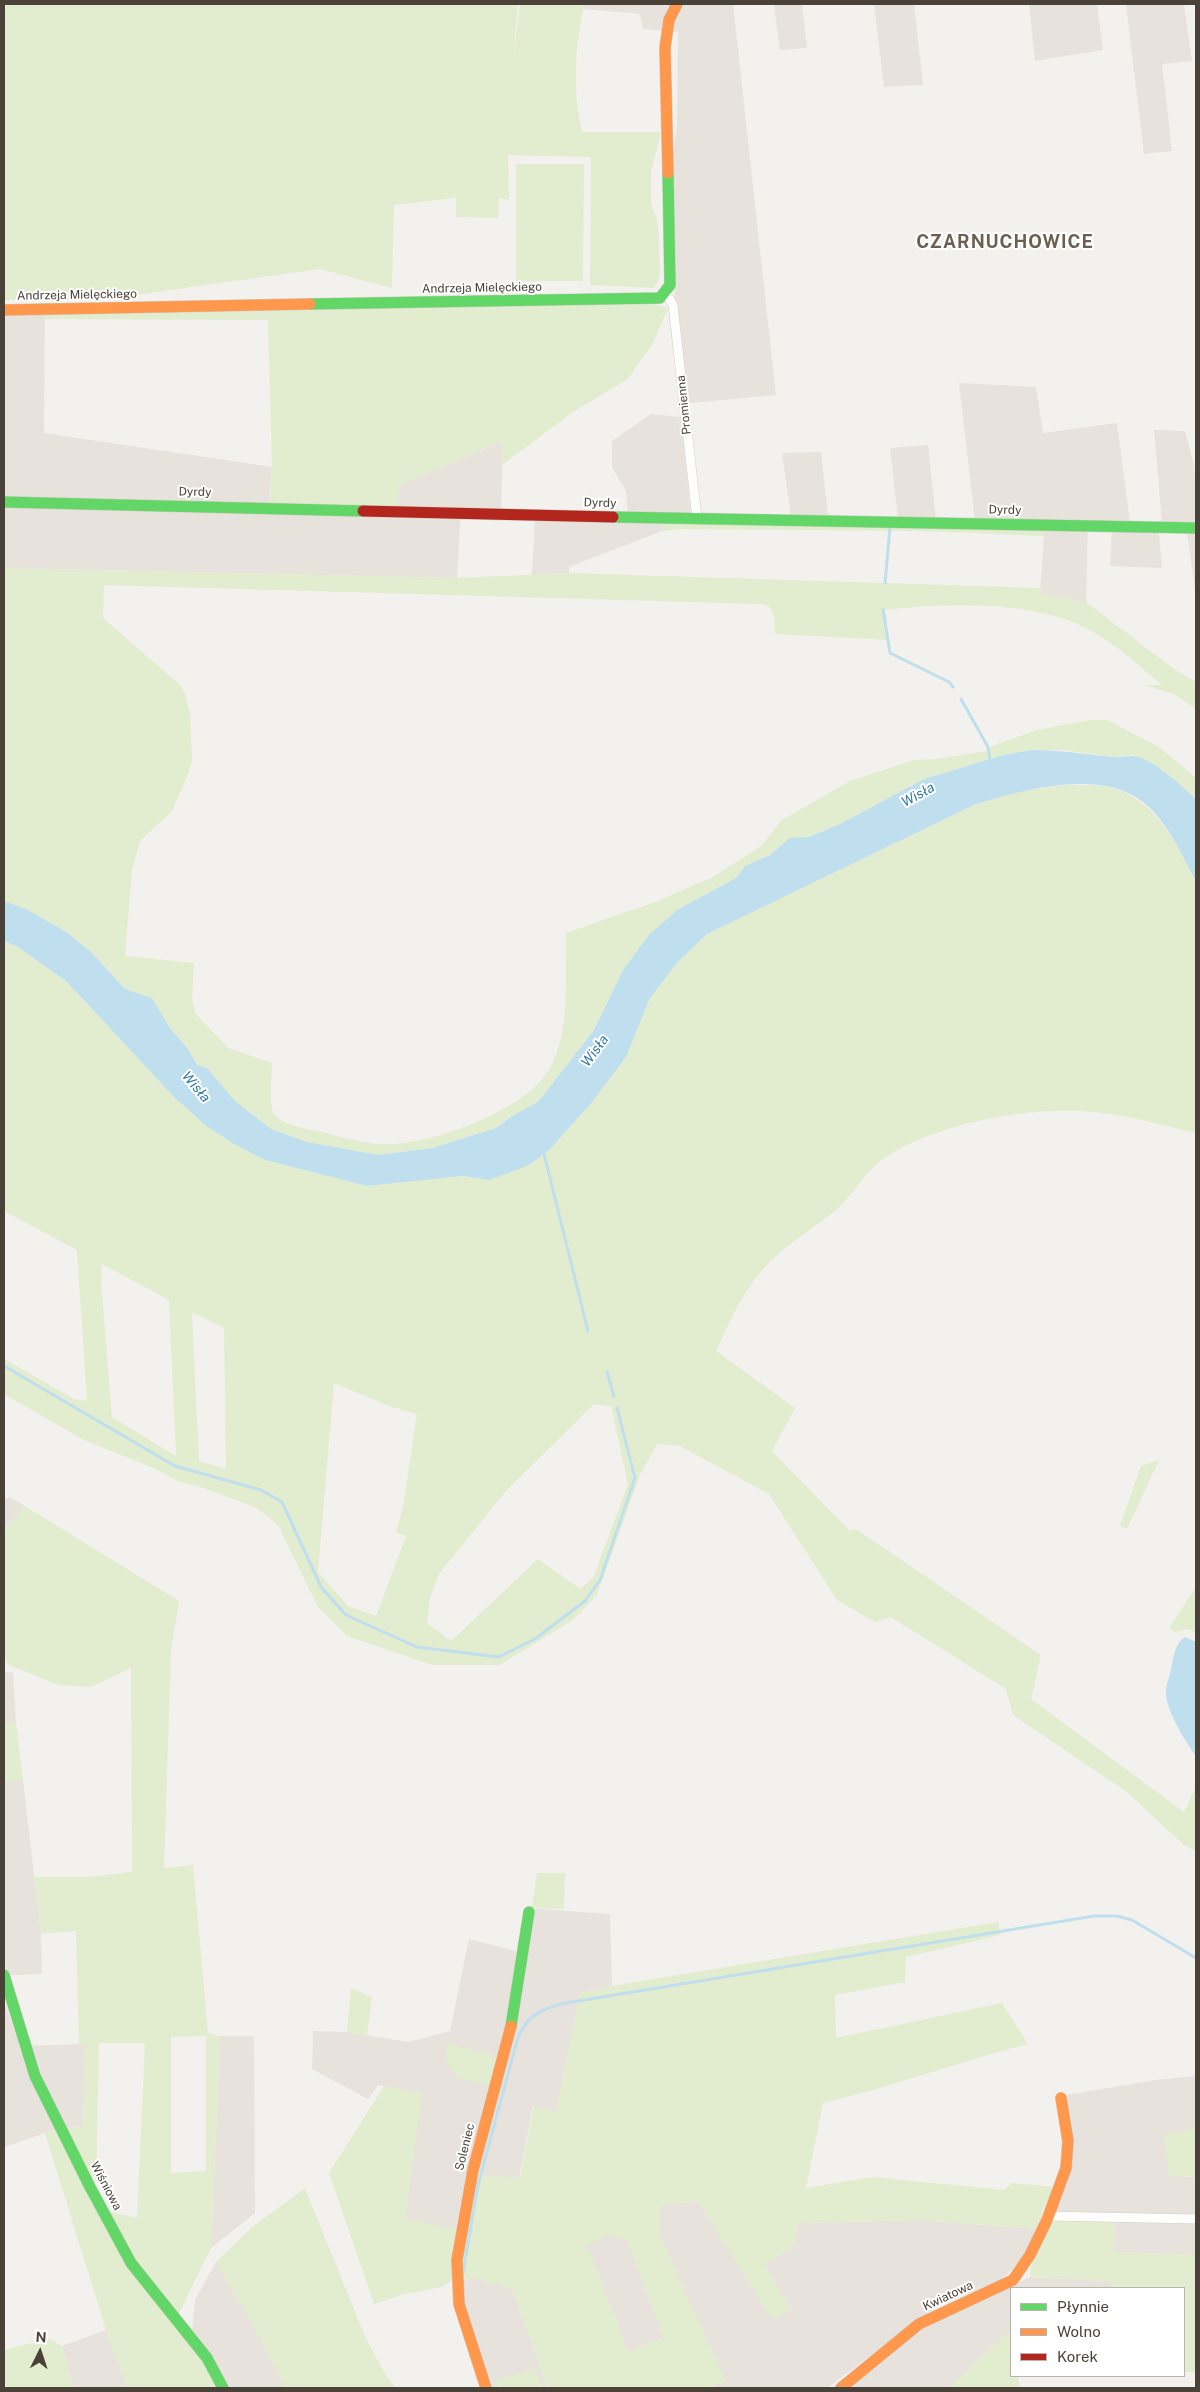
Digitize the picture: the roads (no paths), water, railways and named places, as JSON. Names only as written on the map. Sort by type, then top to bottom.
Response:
[{"type":"street","points":[[666,293],[670,286],[671,277],[665,48],[669,20],[677,4]]},
{"type":"street","name":"Andrzeja Mielęckiego","points":[[4,310],[652,300],[666,293]]},
{"type":"street","name":"Promienna","points":[[666,293],[673,305],[697,518]]},
{"type":"street","name":"Dyrdy","points":[[4,502],[1196,528]]},
{"type":"street","name":"Soleniec","points":[[486,2388],[459,2304],[457,2260],[473,2170],[510,2028],[529,1912]]},
{"type":"street","name":"Wiśniowa","points":[[4,1975],[35,2076],[90,2187],[131,2263],[207,2358],[223,2388]]},
{"type":"street","name":"Kwiatowa","points":[[841,2388],[919,2324],[1013,2280],[1031,2257],[1061,2186],[1068,2156],[1061,2098]]},
{"type":"street","points":[[1047,2216],[1196,2219]]},
{"type":"water","name":"Wisła","points":[[1032,750],[1063,751],[1113,757],[1136,756],[1158,767],[1171,777],[1196,799],[1196,881],[1160,819],[1143,802],[1125,792],[1105,786],[1061,785],[1038,788],[976,804],[707,934],[677,963],[650,998],[626,1057],[592,1102],[550,1149],[529,1165],[489,1180],[463,1176],[367,1186],[265,1160],[232,1143],[205,1125],[173,1096],[67,982],[18,947],[4,941],[4,901],[26,909],[68,933],[92,953],[125,989],[152,998],[170,1028],[188,1049],[197,1065],[207,1068],[235,1101],[271,1129],[307,1142],[378,1155],[432,1148],[496,1128],[512,1116],[539,1101],[594,1030],[623,970],[649,935],[677,910],[736,878],[745,866],[770,855],[790,838],[809,837],[842,823],[924,779],[1003,755]]},
{"type":"water","points":[[1185,1637],[1196,1642],[1196,1756],[1176,1724],[1166,1697],[1177,1646]]},
{"type":"waterway","points":[[885,583],[890,528]]},
{"type":"waterway","points":[[883,609],[890,653],[949,682],[953,687]]},
{"type":"waterway","points":[[961,699],[988,747],[990,760]]},
{"type":"waterway","points":[[543,1150],[588,1331]]},
{"type":"waterway","points":[[4,1366],[175,1466],[261,1490],[282,1502],[321,1587],[346,1615],[417,1647],[499,1657],[535,1639],[585,1601],[600,1580],[635,1478],[617,1408]]},
{"type":"waterway","points":[[607,1372],[614,1396]]},
{"type":"waterway","points":[[463,2273],[478,2185],[517,2041],[524,2026],[538,2013],[560,2004],[1094,1916],[1117,1916],[1132,1920],[1196,1958]]},
{"type":"district","name":"CZARNUCHOWICE","points":[[1005,242]]}]
